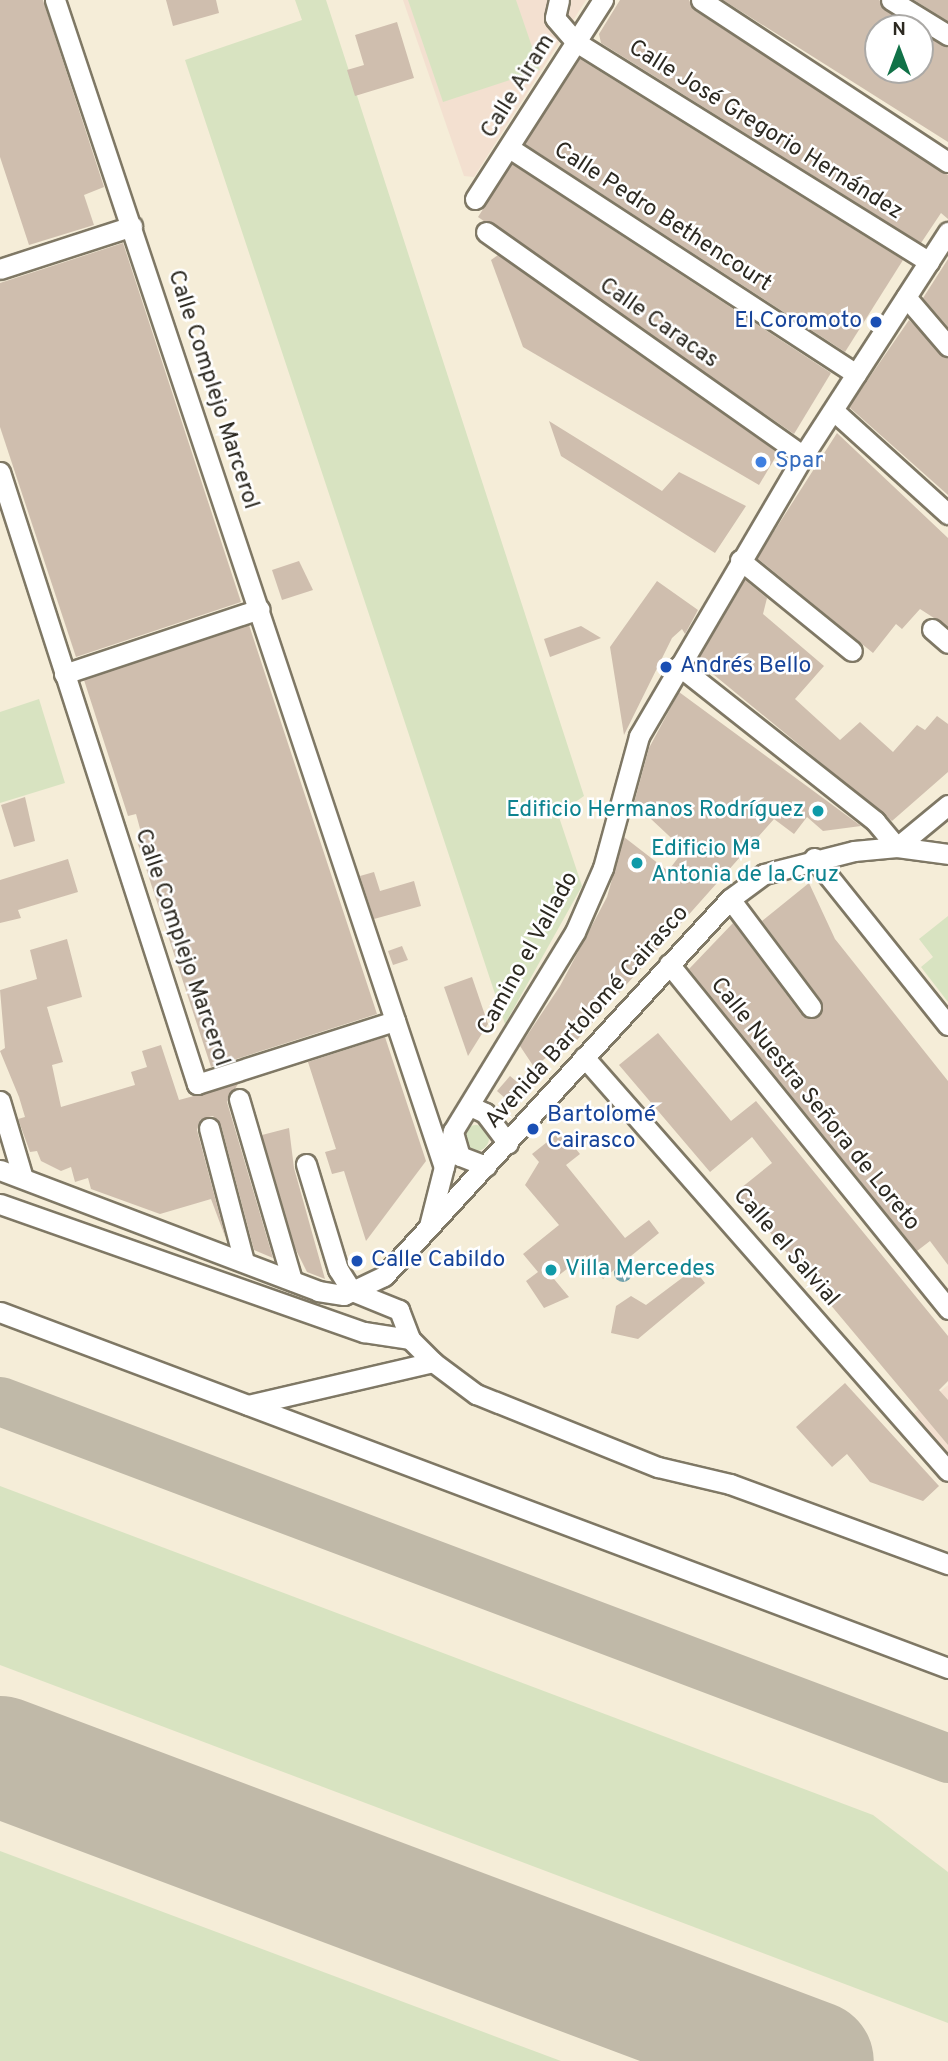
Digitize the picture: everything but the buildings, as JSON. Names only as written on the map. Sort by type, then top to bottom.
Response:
[{"type":"street","name":"Calle Complejo Marcerol","points":[[55,0],[444,1167]]},
{"type":"street","points":[[559,0],[555,18],[576,42]]},
{"type":"street","name":"Calle Airam","points":[[475,199],[511,149],[603,0]]},
{"type":"street","points":[[701,0],[948,162]]},
{"type":"street","points":[[891,0],[948,35]]},
{"type":"street","name":"Calle José Gregorio Hernández","points":[[576,42],[929,262]]},
{"type":"street","name":"Calle Pedro Bethencourt","points":[[511,149],[856,374]]},
{"type":"street","points":[[0,269],[132,226]]},
{"type":"street","name":"Calle Caracas","points":[[486,232],[803,456]]},
{"type":"street","name":"Camino el Vallado","points":[[427,1230],[453,1130],[575,932],[603,868],[639,736],[740,559],[803,456],[948,232]]},
{"type":"street","points":[[906,298],[948,346]]},
{"type":"street","points":[[834,411],[948,514]]},
{"type":"street","name":"Calle Complejo Marcerol","points":[[0,472],[197,1084],[395,1021]]},
{"type":"street","points":[[740,559],[852,651]]},
{"type":"street","points":[[64,674],[259,609]]},
{"type":"street","points":[[932,629],[948,643]]},
{"type":"street","points":[[679,666],[876,821],[897,847],[948,805]]},
{"type":"street","name":"Avenida Bartolomé Cairasco","points":[[348,1293],[384,1276],[730,899],[764,874],[814,858],[897,847],[948,854]]},
{"type":"street","points":[[814,858],[948,1026]]},
{"type":"street","points":[[730,899],[811,1007]]},
{"type":"street","name":"Calle Nuestra Señora de Loreto","points":[[669,964],[948,1309]]},
{"type":"street","name":"Calle el Salvial","points":[[584,1057],[948,1471]]},
{"type":"street","points":[[239,1099],[292,1280]]},
{"type":"street","points":[[0,1101],[23,1178]]},
{"type":"street","points":[[470,1106],[485,1113],[508,1143]]},
{"type":"street","points":[[430,1123],[453,1130],[460,1156],[486,1166]]},
{"type":"street","points":[[209,1128],[244,1261]]},
{"type":"street","points":[[306,1164],[348,1293]]},
{"type":"street","points":[[0,1170],[292,1280],[348,1293],[399,1310],[410,1339],[433,1362],[476,1394],[658,1467],[730,1484],[948,1564]]},
{"type":"street","points":[[0,1204],[364,1332],[410,1339]]},
{"type":"street","points":[[0,1312],[948,1668]]},
{"type":"street","points":[[248,1405],[433,1362]]},
{"type":"shaded area","points":[[403,0],[586,0],[474,177],[464,176]]},
{"type":"shaded area","points":[[948,1385],[948,1454],[913,1414]]},
{"type":"green space","points":[[295,0],[326,0],[584,796],[558,814],[582,886],[505,1024],[185,60],[302,20]]},
{"type":"green space","points":[[408,0],[516,0],[540,70],[443,102]]},
{"type":"green space","points":[[39,699],[65,783],[0,803],[0,712]]},
{"type":"green space","points":[[948,916],[948,1002],[921,967],[933,957],[919,939]]},
{"type":"green space","points":[[476,1125],[485,1129],[489,1138],[485,1147],[476,1151],[467,1147],[463,1138],[467,1129]]},
{"type":"green space","points":[[0,1486],[873,1815],[948,1872],[948,2023],[0,1665]]},
{"type":"green space","points":[[0,1851],[561,2061],[0,2061]]},
{"type":"water","points":[[623,1264],[631,1269],[632,1273],[627,1281],[623,1282],[615,1277],[614,1273],[619,1265]]},
{"type":"taxiway","points":[[0,1401],[948,1758]]},
{"type":"runway","points":[[0,1756],[813,2061]]},
{"type":"place","name":"El Coromoto","points":[[876,322]]},
{"type":"place","name":"Spar","points":[[761,462]]},
{"type":"place","name":"Andrés Bello","points":[[666,667]]},
{"type":"place","name":"Edificio Hermanos Rodríguez","points":[[818,811]]},
{"type":"place","name":"Edificio Mª Antonia de la Cruz","points":[[637,863]]},
{"type":"place","name":"Bartolomé Cairasco","points":[[533,1129]]},
{"type":"place","name":"Calle Cabildo","points":[[357,1261]]},
{"type":"place","name":"Villa Mercedes","points":[[551,1270]]}]
